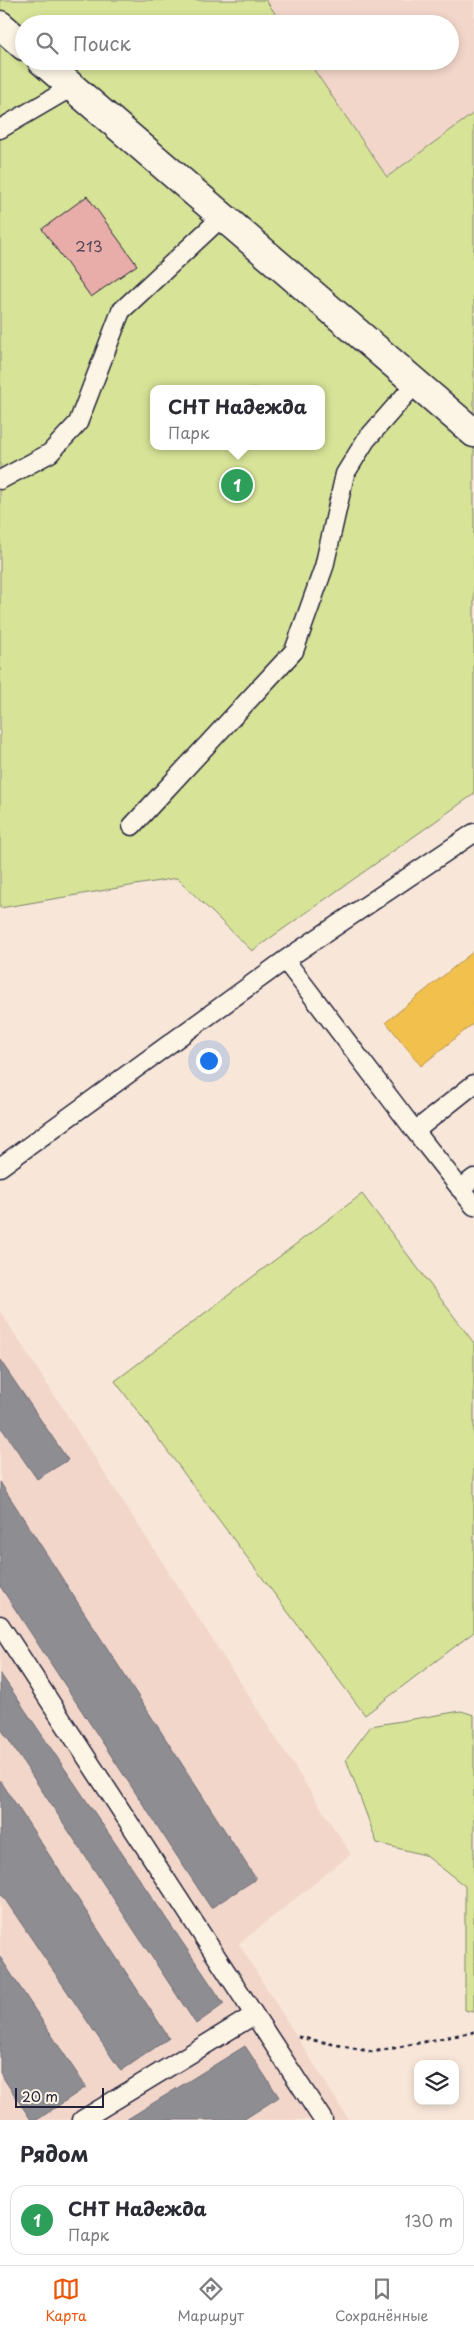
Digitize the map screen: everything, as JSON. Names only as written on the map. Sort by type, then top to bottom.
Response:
[{"type":"street","points":[[0,25],[15,38]]},
{"type":"street","points":[[52,70],[474,433]]},
{"type":"lane","points":[[0,129],[72,87]]},
{"type":"lane","points":[[0,480],[50,453],[78,423],[120,311],[223,216]]},
{"type":"lane","points":[[132,826],[294,651],[324,567],[345,474],[366,440],[416,383]]},
{"type":"lane","points":[[0,1167],[285,960],[474,833]]},
{"type":"lane","points":[[285,960],[415,1131],[467,1183],[474,1206]]},
{"type":"lane","points":[[415,1131],[474,1084]]},
{"type":"lane","points":[[0,1625],[323,2120]]},
{"type":"lane","points":[[82,2120],[254,2015]]},
{"type":"path","points":[[264,2030],[373,2052],[474,2032]]},
{"type":"shaded area","points":[[266,0],[474,0],[474,113],[387,177],[314,70],[459,70],[459,15],[276,15]]},
{"type":"shaded area","points":[[0,1311],[351,1854],[239,1944],[349,2120],[0,2120]]},
{"type":"green space","points":[[0,0],[266,0],[276,15],[15,15],[15,70],[314,70],[387,177],[474,113],[474,794],[252,951],[177,878],[0,908]]},
{"type":"green space","points":[[362,1194],[474,1343],[474,1632],[365,1715],[115,1381]]},
{"type":"green space","points":[[461,1711],[474,1715],[474,2012],[465,2010],[465,1886],[425,1855],[377,1843],[346,1759],[371,1726]]},
{"type":"building: Жильё","points":[[474,951],[474,1023],[421,1066],[386,1022]]},
{"type":"building: Промзона","points":[[0,1360],[68,1460],[37,1479],[0,1426]]},
{"type":"building: Промзона","points":[[0,1482],[256,1879],[211,1908],[0,1586]]},
{"type":"building: Промзона","points":[[0,1673],[224,2004],[196,2024],[0,1727]]},
{"type":"building: Промзона","points":[[0,1780],[169,2038],[121,2071],[0,1892]]},
{"type":"building: Промзона","points":[[0,1957],[86,2087],[37,2120],[31,2120],[0,2073]]},
{"type":"building: Промзона","points":[[245,2046],[279,2097],[243,2120],[126,2120]]},
{"type":"building: Прочее","points":[[87,196],[137,265],[91,297],[42,229]]},
{"type":"place","name":"СНТ Надежда","points":[[237,485]]}]
